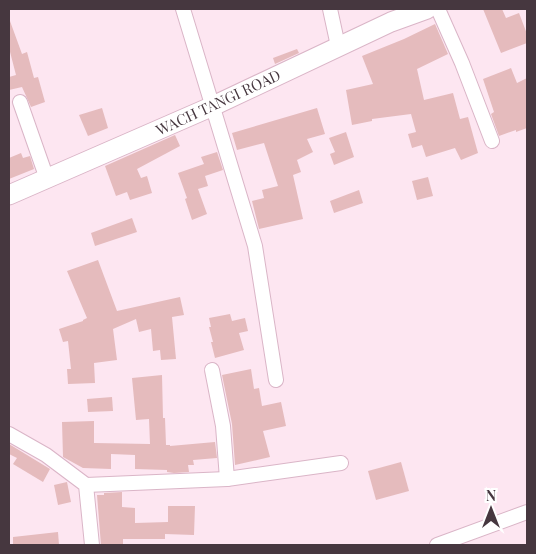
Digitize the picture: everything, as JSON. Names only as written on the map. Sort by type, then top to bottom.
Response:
[{"type":"main road","name":"WACH TANGI ROAD","points":[[9,195],[213,106],[391,22],[427,9]]},
{"type":"street","points":[[183,9],[255,246],[276,380]]},
{"type":"street","points":[[330,9],[338,46]]},
{"type":"street","points":[[438,9],[462,63],[492,141]]},
{"type":"street","points":[[20,102],[47,179]]},
{"type":"street","points":[[212,370],[223,426],[228,479]]},
{"type":"street","points":[[9,434],[46,455],[86,485],[228,479],[341,463]]},
{"type":"street","points":[[86,485],[92,545]]},
{"type":"street","points":[[437,545],[527,512]]},
{"type":"building","points":[[483,9],[502,9],[506,18],[519,13],[527,34],[527,43],[501,53]]},
{"type":"building","points":[[9,21],[22,54],[27,52],[34,78],[38,77],[45,102],[31,107],[22,87],[9,90],[9,77],[16,75],[9,48]]},
{"type":"building","points":[[435,24],[448,54],[417,69],[424,100],[453,93],[460,119],[468,117],[478,153],[461,160],[455,148],[426,157],[422,145],[412,148],[408,134],[416,132],[411,114],[372,119],[372,121],[352,125],[346,90],[373,84],[362,56]]},
{"type":"building","points":[[297,49],[299,53],[275,64],[273,58]]},
{"type":"building","points":[[511,68],[517,83],[527,78],[527,128],[499,136],[491,114],[494,112],[483,79]]},
{"type":"building","points":[[102,108],[108,128],[88,136],[79,115]]},
{"type":"building","points":[[317,108],[325,134],[307,139],[313,152],[297,160],[301,172],[293,175],[303,219],[259,229],[252,201],[264,198],[262,190],[278,186],[264,143],[237,150],[232,133]]},
{"type":"building","points":[[346,132],[354,157],[334,165],[330,154],[335,152],[329,138]]},
{"type":"building","points":[[175,135],[180,146],[137,169],[141,178],[147,176],[152,193],[130,200],[127,192],[116,196],[105,166]]},
{"type":"building","points":[[217,152],[223,170],[205,176],[208,186],[198,189],[207,214],[192,220],[178,173],[204,164],[201,157]]},
{"type":"building","points":[[21,153],[23,158],[30,156],[34,169],[9,179],[9,158]]},
{"type":"building","points":[[428,177],[433,196],[417,200],[412,181]]},
{"type":"building","points":[[359,190],[363,203],[334,213],[330,201]]},
{"type":"building","points":[[132,218],[137,232],[95,246],[91,233]]},
{"type":"building","points":[[98,260],[117,311],[180,297],[184,315],[172,317],[176,359],[161,360],[160,350],[153,351],[151,329],[139,332],[136,319],[113,329],[117,360],[94,363],[95,383],[68,384],[67,369],[71,369],[68,341],[63,342],[59,329],[87,318],[67,271]]},
{"type":"building","points":[[230,314],[232,321],[245,318],[248,331],[239,333],[244,350],[215,358],[211,342],[213,342],[209,318]]},
{"type":"building","points":[[251,369],[254,389],[259,388],[262,406],[281,402],[286,426],[263,431],[270,457],[235,465],[232,424],[222,375]]},
{"type":"building","points":[[162,375],[166,445],[215,442],[217,458],[193,460],[194,465],[188,465],[189,472],[174,473],[167,472],[167,470],[135,469],[135,455],[111,454],[111,469],[83,468],[63,457],[62,422],[94,421],[94,443],[150,444],[149,419],[136,420],[132,378]]},
{"type":"building","points":[[112,397],[113,411],[88,412],[87,399]]},
{"type":"building","points":[[9,444],[50,469],[43,482],[13,464],[17,458],[9,454]]},
{"type":"building","points":[[401,462],[409,491],[376,500],[368,471]]},
{"type":"building","points":[[67,482],[71,502],[58,505],[54,485]]},
{"type":"building","points":[[122,492],[122,507],[135,508],[135,523],[168,522],[168,506],[195,506],[194,535],[165,534],[165,539],[123,539],[123,545],[101,545],[97,495]]},
{"type":"building","points":[[58,532],[59,545],[13,545],[13,537]]}]
